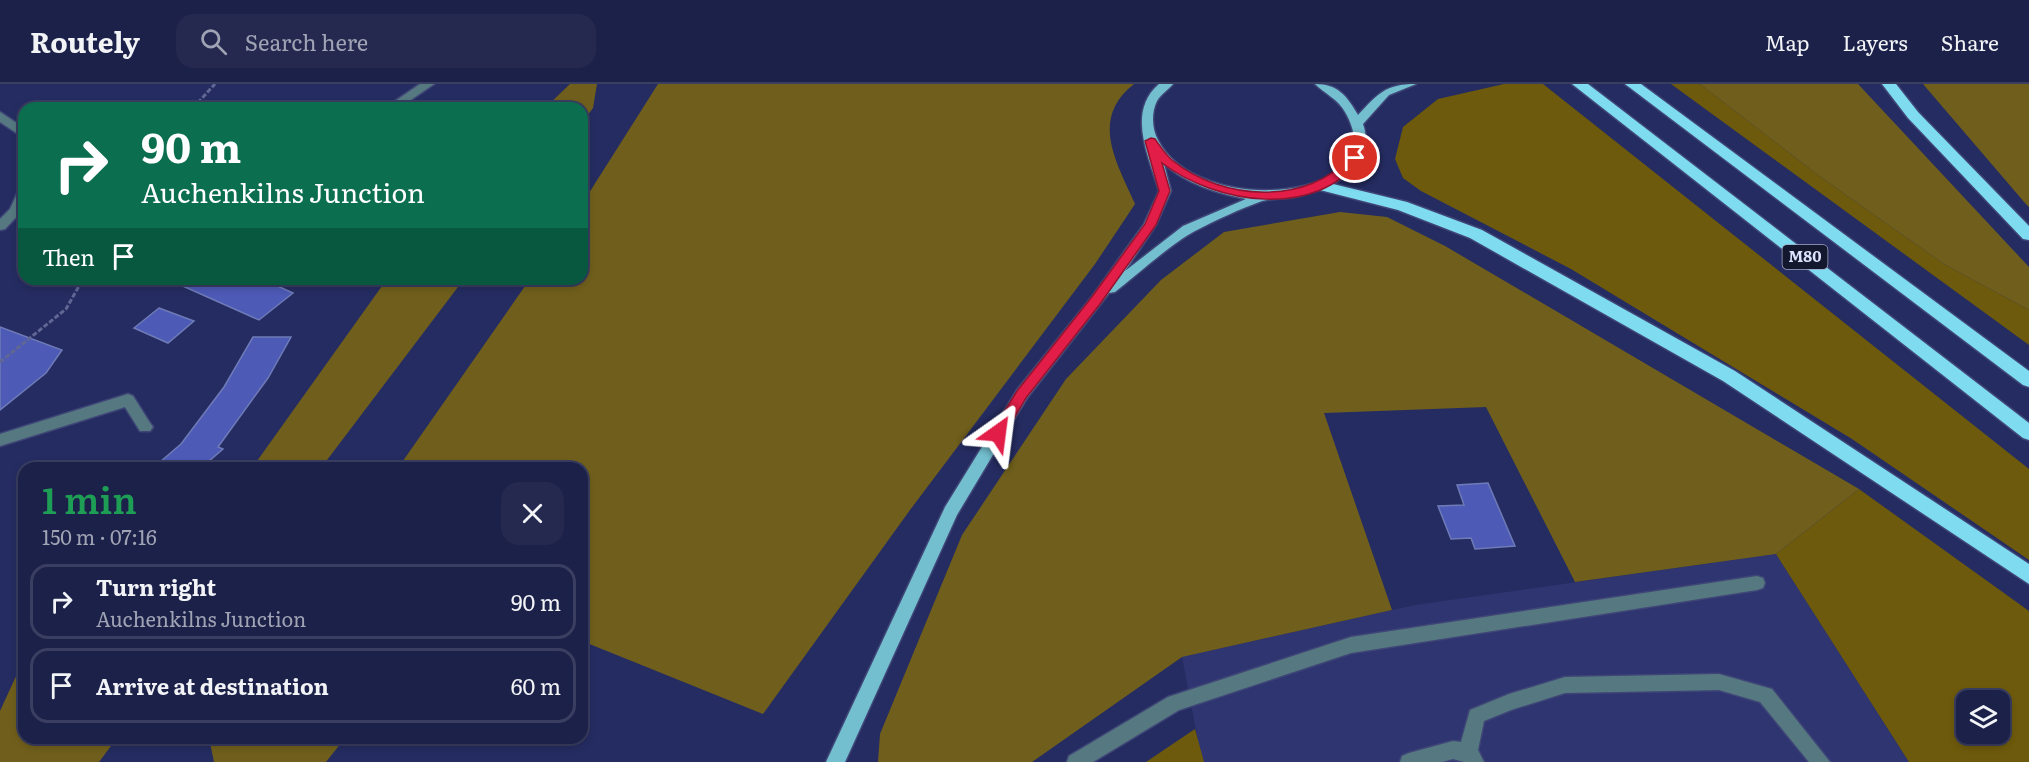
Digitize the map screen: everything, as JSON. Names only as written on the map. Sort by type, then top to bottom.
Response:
[{"type":"highway","name":"M80","points":[[1579,84],[2029,433]]},
{"type":"highway","name":"M80","points":[[1632,84],[2029,380]]},
{"type":"highway","points":[[1889,84],[1913,115],[2029,235]]},
{"type":"highway","points":[[1321,186],[1402,206],[1476,234],[1594,298],[1729,376],[2029,575]]},
{"type":"main road","points":[[835,762],[951,512],[1022,394],[1096,301],[1150,225],[1165,191],[1146,123],[1149,105],[1160,89],[1167,84]]},
{"type":"main road","points":[[1151,141],[1167,162],[1193,179],[1226,191],[1263,196],[1293,194],[1321,186],[1342,174],[1355,158],[1360,141],[1358,123],[1346,103],[1321,84]]},
{"type":"main road","points":[[1358,123],[1385,93],[1410,84]]},
{"type":"main road","points":[[1096,301],[1188,229],[1263,196]]},
{"type":"street","points":[[400,102],[428,84]]},
{"type":"street","points":[[0,116],[18,130]]},
{"type":"street","points":[[0,226],[18,212]]},
{"type":"street","points":[[0,440],[128,400],[145,427]]},
{"type":"street","points":[[1076,762],[1174,703],[1351,645],[1757,583]]},
{"type":"street","points":[[1409,762],[1465,755],[1476,716],[1509,702],[1565,685],[1719,682],[1766,695],[1821,762]]},
{"type":"path","points":[[198,102],[215,84]]},
{"type":"path","points":[[0,362],[66,309],[80,285]]},
{"type":"shaded area","points":[[570,84],[597,84],[593,108],[588,115],[588,102],[551,102]]},
{"type":"shaded area","points":[[658,84],[1134,84],[1120,98],[1113,112],[1110,127],[1115,157],[1135,204],[1095,264],[910,510],[763,714],[588,643],[588,462],[402,462],[526,285],[588,285],[588,195]]},
{"type":"shaded area","points":[[1504,84],[1543,84],[2029,469],[2029,560],[1852,439],[1571,269],[1421,191],[1403,178],[1395,159],[1403,127],[1438,99]]},
{"type":"shaded area","points":[[1671,84],[1700,84],[1822,178],[1944,264],[2029,310],[2029,345]]},
{"type":"shaded area","points":[[1700,84],[1858,84],[2029,267],[2029,310],[1944,264],[1822,178]]},
{"type":"shaded area","points":[[1923,84],[2029,84],[2029,207],[2025,203]]},
{"type":"shaded area","points":[[1340,212],[1387,217],[1445,246],[1859,489],[1776,554],[1575,582],[1486,407],[1324,413],[1392,610],[1182,657],[1032,762],[878,762],[880,734],[962,535],[1066,379],[1161,280],[1224,232]]},
{"type":"shaded area","points":[[383,285],[459,285],[326,462],[256,462]]},
{"type":"shaded area","points":[[1859,489],[2029,611],[2029,762],[1909,762],[1776,554]]},
{"type":"shaded area","points":[[1776,554],[1909,762],[1202,762],[1182,657],[1415,605]]},
{"type":"shaded area","points":[[18,672],[18,744],[112,744],[99,762],[0,762],[0,711]]},
{"type":"shaded area","points":[[1195,729],[1204,762],[1146,762]]},
{"type":"shaded area","points":[[210,744],[340,744],[326,762],[214,762]]},
{"type":"building","points":[[180,285],[275,285],[293,293],[259,320]]},
{"type":"building","points":[[159,308],[194,321],[168,343],[134,328]]},
{"type":"building","points":[[0,327],[62,350],[46,373],[0,410]]},
{"type":"building","points":[[253,337],[291,337],[268,378],[218,447],[223,449],[208,462],[160,462],[181,444],[224,387]]},
{"type":"building","points":[[1488,483],[1515,546],[1475,549],[1471,538],[1451,539],[1438,506],[1464,505],[1457,485]]},
{"type":"route","points":[[998,433],[1022,394],[1096,301],[1150,225],[1165,191],[1151,141],[1167,162],[1193,179],[1226,191],[1263,196],[1293,194],[1321,186],[1342,174],[1355,158]]}]
